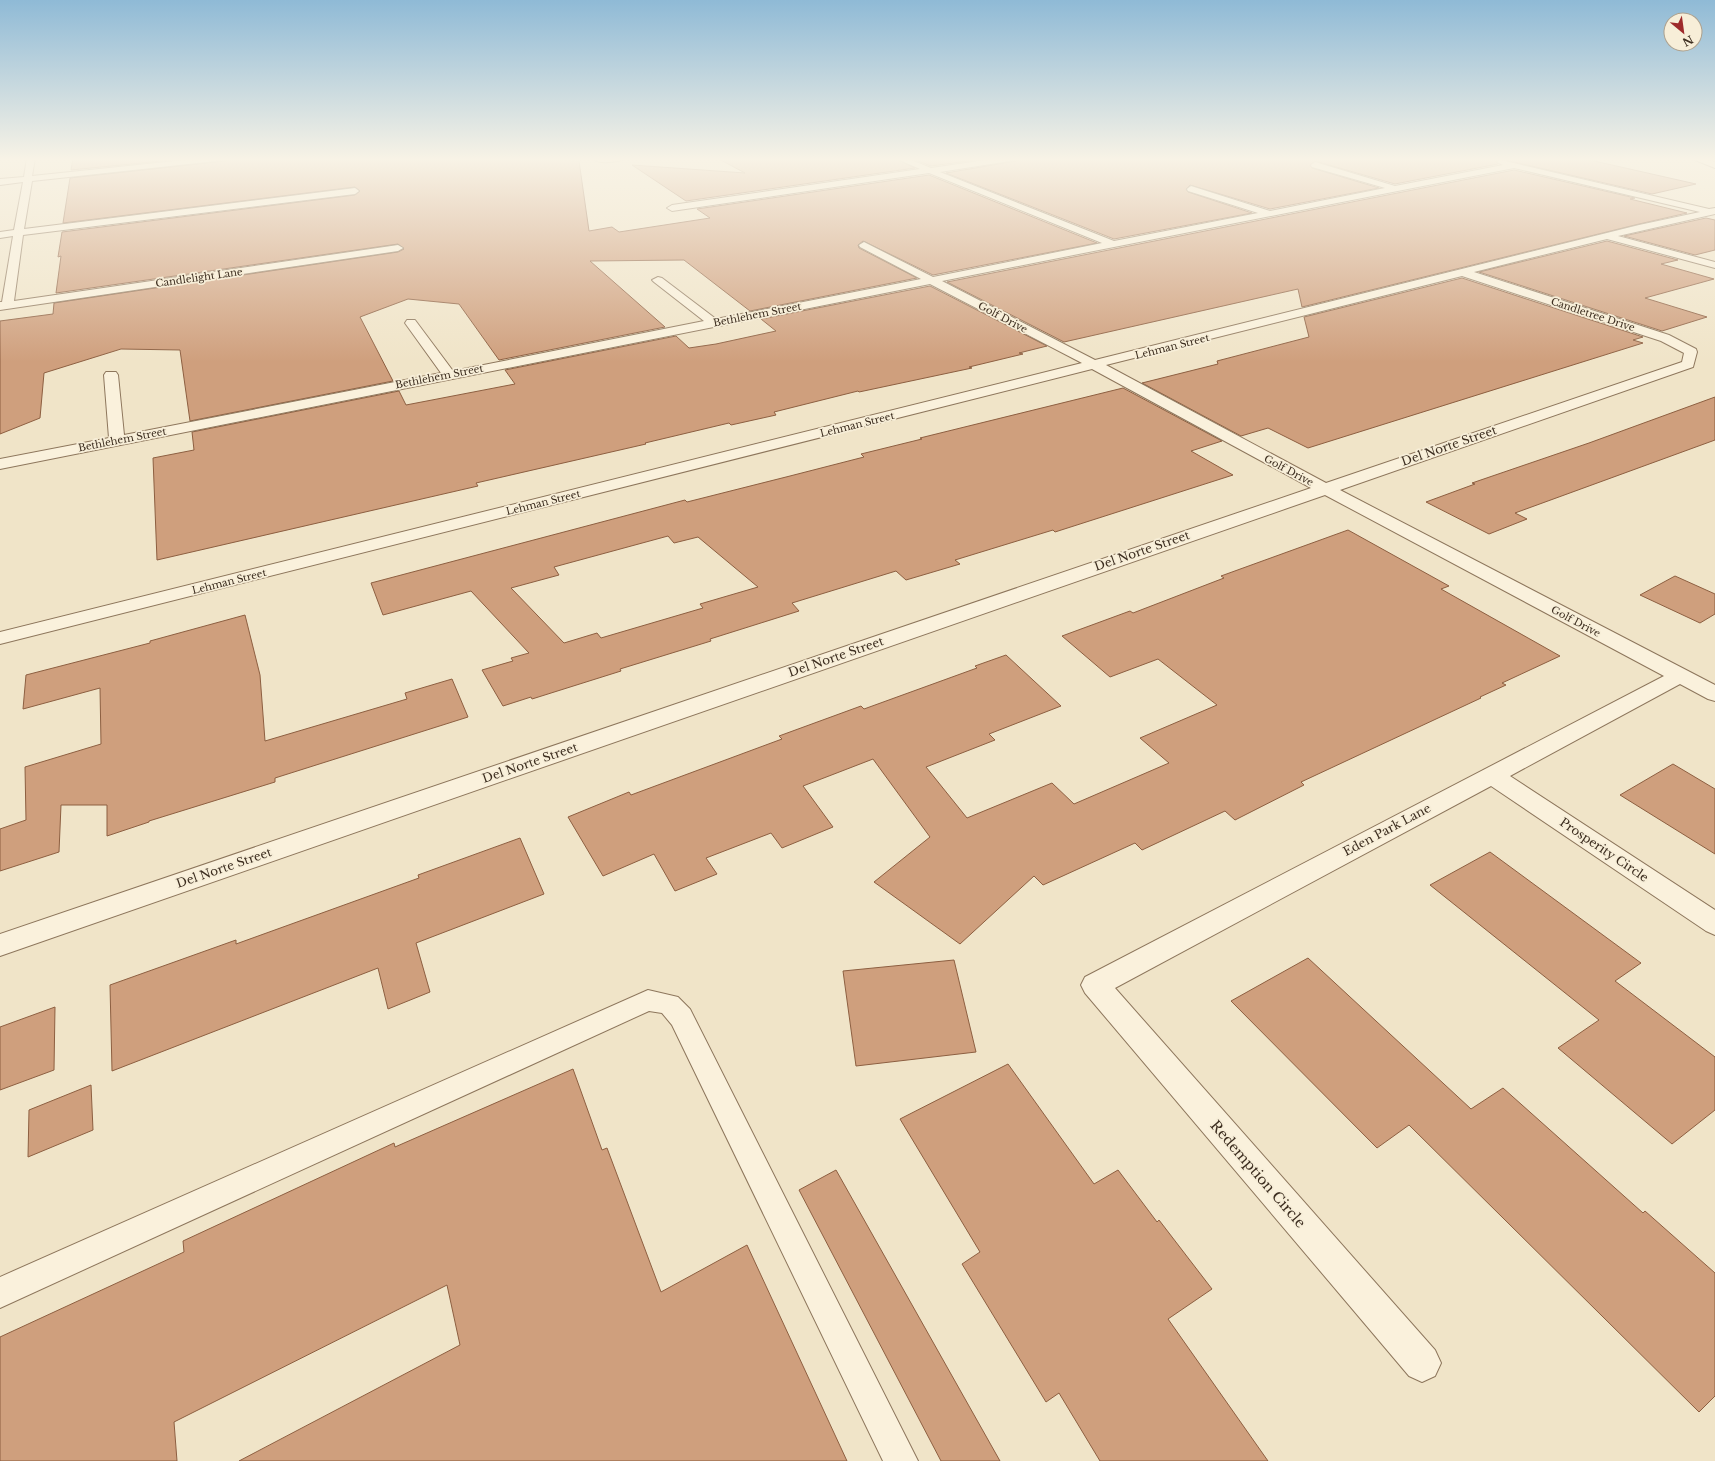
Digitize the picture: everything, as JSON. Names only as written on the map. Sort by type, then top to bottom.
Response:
[{"type":"street","points":[[4,306],[21,226]]},
{"type":"street","points":[[0,236],[74,226]]},
{"type":"street","points":[[1069,226],[1113,244]]},
{"type":"street","name":"Bethlehem Street","points":[[0,464],[449,374],[1206,226]]},
{"type":"street","name":"Lehman Street","points":[[0,638],[1649,226]]},
{"type":"street","points":[[1608,236],[1715,265]]},
{"type":"street","name":"Golf Drive","points":[[864,245],[1095,365],[1324,488],[1715,694]]},
{"type":"street","name":"Candlelight Lane","points":[[4,306],[398,248]]},
{"type":"street","name":"Candletree Drive","points":[[1465,273],[1665,338],[1691,352],[1688,364],[1673,370]]},
{"type":"street","points":[[658,280],[714,323]]},
{"type":"street","points":[[411,323],[449,374]]},
{"type":"street","name":"Del Norte Street","points":[[0,945],[1324,488],[1673,370]]},
{"type":"street","points":[[111,375],[117,440]]},
{"type":"street","name":"Eden Park Lane","points":[[1095,985],[1680,676]]},
{"type":"street","name":"Prosperity Circle","points":[[1492,775],[1715,924]]},
{"type":"street","name":"Redemption Circle","points":[[1095,985],[1422,1363]]},
{"type":"lane","points":[[0,1293],[648,1000],[669,1004],[681,1017],[901,1461]]},
{"type":"building","points":[[108,226],[588,226],[589,231],[612,227],[619,232],[657,226],[1055,226],[1097,243],[933,275],[863,241],[858,245],[859,248],[917,278],[750,311],[684,260],[590,261],[665,327],[499,360],[459,304],[408,299],[360,317],[393,381],[190,421],[180,350],[121,349],[44,373],[40,418],[0,434],[0,321],[53,314],[54,303],[398,252],[404,249],[398,244],[56,293],[61,256],[58,257],[62,232]]},
{"type":"building","points":[[1081,226],[1182,226],[1114,239]]},
{"type":"building","points":[[1230,226],[1630,226],[1302,307],[1298,289],[1064,342],[947,282]]},
{"type":"building","points":[[1669,226],[1715,226],[1715,250],[1695,255],[1624,236]]},
{"type":"building","points":[[1607,241],[1678,260],[1661,264],[1714,279],[1645,298],[1707,317],[1662,331],[1479,272]]},
{"type":"building","points":[[1462,278],[1643,337],[1633,340],[1643,343],[1308,448],[1268,428],[1241,436],[1142,383],[1218,364],[1217,361],[1309,337],[1304,317]]},
{"type":"building","points":[[930,286],[1047,346],[1019,353],[1023,354],[969,367],[972,368],[858,391],[774,412],[776,415],[731,425],[729,423],[645,443],[646,444],[476,483],[478,486],[157,560],[153,458],[194,450],[192,432],[399,391],[406,405],[515,384],[505,370],[676,336],[689,348],[716,344],[776,331],[761,319]]},
{"type":"building","points":[[1123,388],[1222,441],[1191,451],[1233,475],[1055,532],[1053,530],[955,560],[960,564],[906,580],[896,571],[792,603],[799,611],[710,639],[711,641],[620,669],[621,671],[532,699],[531,697],[503,706],[482,670],[513,661],[511,658],[529,653],[471,591],[383,615],[371,583],[685,500],[687,502],[864,457],[861,454],[922,439],[920,438]],"holes":[[[668,536],[674,543],[698,537],[758,587],[700,604],[703,608],[601,638],[597,633],[564,643],[511,588],[559,575],[554,567]]]},
{"type":"building","points":[[1715,397],[1715,440],[1515,513],[1527,519],[1489,534],[1426,502],[1475,484],[1472,483],[1589,443]]},
{"type":"building","points":[[1348,530],[1449,586],[1441,589],[1560,656],[1502,683],[1506,685],[1480,697],[1481,698],[1301,782],[1304,785],[1235,820],[1225,811],[1142,850],[1135,843],[1043,885],[1034,876],[960,944],[874,882],[930,837],[873,759],[803,786],[833,827],[782,848],[771,833],[706,858],[717,874],[675,891],[654,854],[603,876],[568,817],[629,792],[631,795],[782,739],[779,736],[861,706],[864,709],[977,668],[975,666],[1006,655],[1061,706],[989,734],[995,740],[926,767],[967,818],[1052,783],[1074,804],[1169,763],[1140,738],[1217,705],[1158,659],[1110,677],[1062,636],[1130,611],[1133,613],[1224,578],[1221,576]]},
{"type":"building","points":[[1675,576],[1715,594],[1715,614],[1700,623],[1640,595]]},
{"type":"building","points":[[245,615],[260,675],[265,741],[407,699],[405,693],[452,679],[468,717],[275,778],[275,782],[149,821],[107,836],[107,805],[61,805],[59,852],[0,871],[0,829],[26,820],[25,767],[101,744],[100,688],[23,709],[26,675],[150,643],[150,641]]},
{"type":"building","points":[[1673,764],[1715,789],[1715,854],[1620,795]]},
{"type":"building","points":[[520,838],[544,894],[416,943],[430,992],[388,1009],[378,968],[112,1071],[110,985],[236,940],[236,944],[419,878],[418,875]]},
{"type":"building","points":[[1490,852],[1641,963],[1615,981],[1715,1057],[1715,1110],[1672,1144],[1558,1048],[1599,1020],[1430,885]]},
{"type":"building","points":[[1308,958],[1471,1109],[1503,1088],[1643,1213],[1645,1211],[1715,1273],[1715,1396],[1699,1412],[1409,1125],[1377,1148],[1231,1001]]},
{"type":"building","points":[[954,960],[976,1052],[856,1066],[843,971]]},
{"type":"building","points":[[55,1007],[54,1070],[0,1090],[0,1027]]},
{"type":"building","points":[[1008,1064],[1094,1184],[1118,1170],[1157,1222],[1159,1220],[1212,1289],[1168,1319],[1268,1461],[1100,1461],[1059,1393],[1046,1402],[962,1264],[980,1252],[900,1119]]},
{"type":"building","points":[[573,1069],[602,1150],[607,1148],[661,1292],[747,1245],[847,1461],[239,1461],[460,1345],[447,1285],[174,1422],[177,1461],[0,1461],[0,1337],[184,1252],[183,1241],[394,1143],[395,1147]]},
{"type":"building","points":[[91,1085],[93,1130],[28,1157],[29,1110]]},
{"type":"building","points":[[836,1170],[1000,1461],[941,1461],[799,1190]]}]
